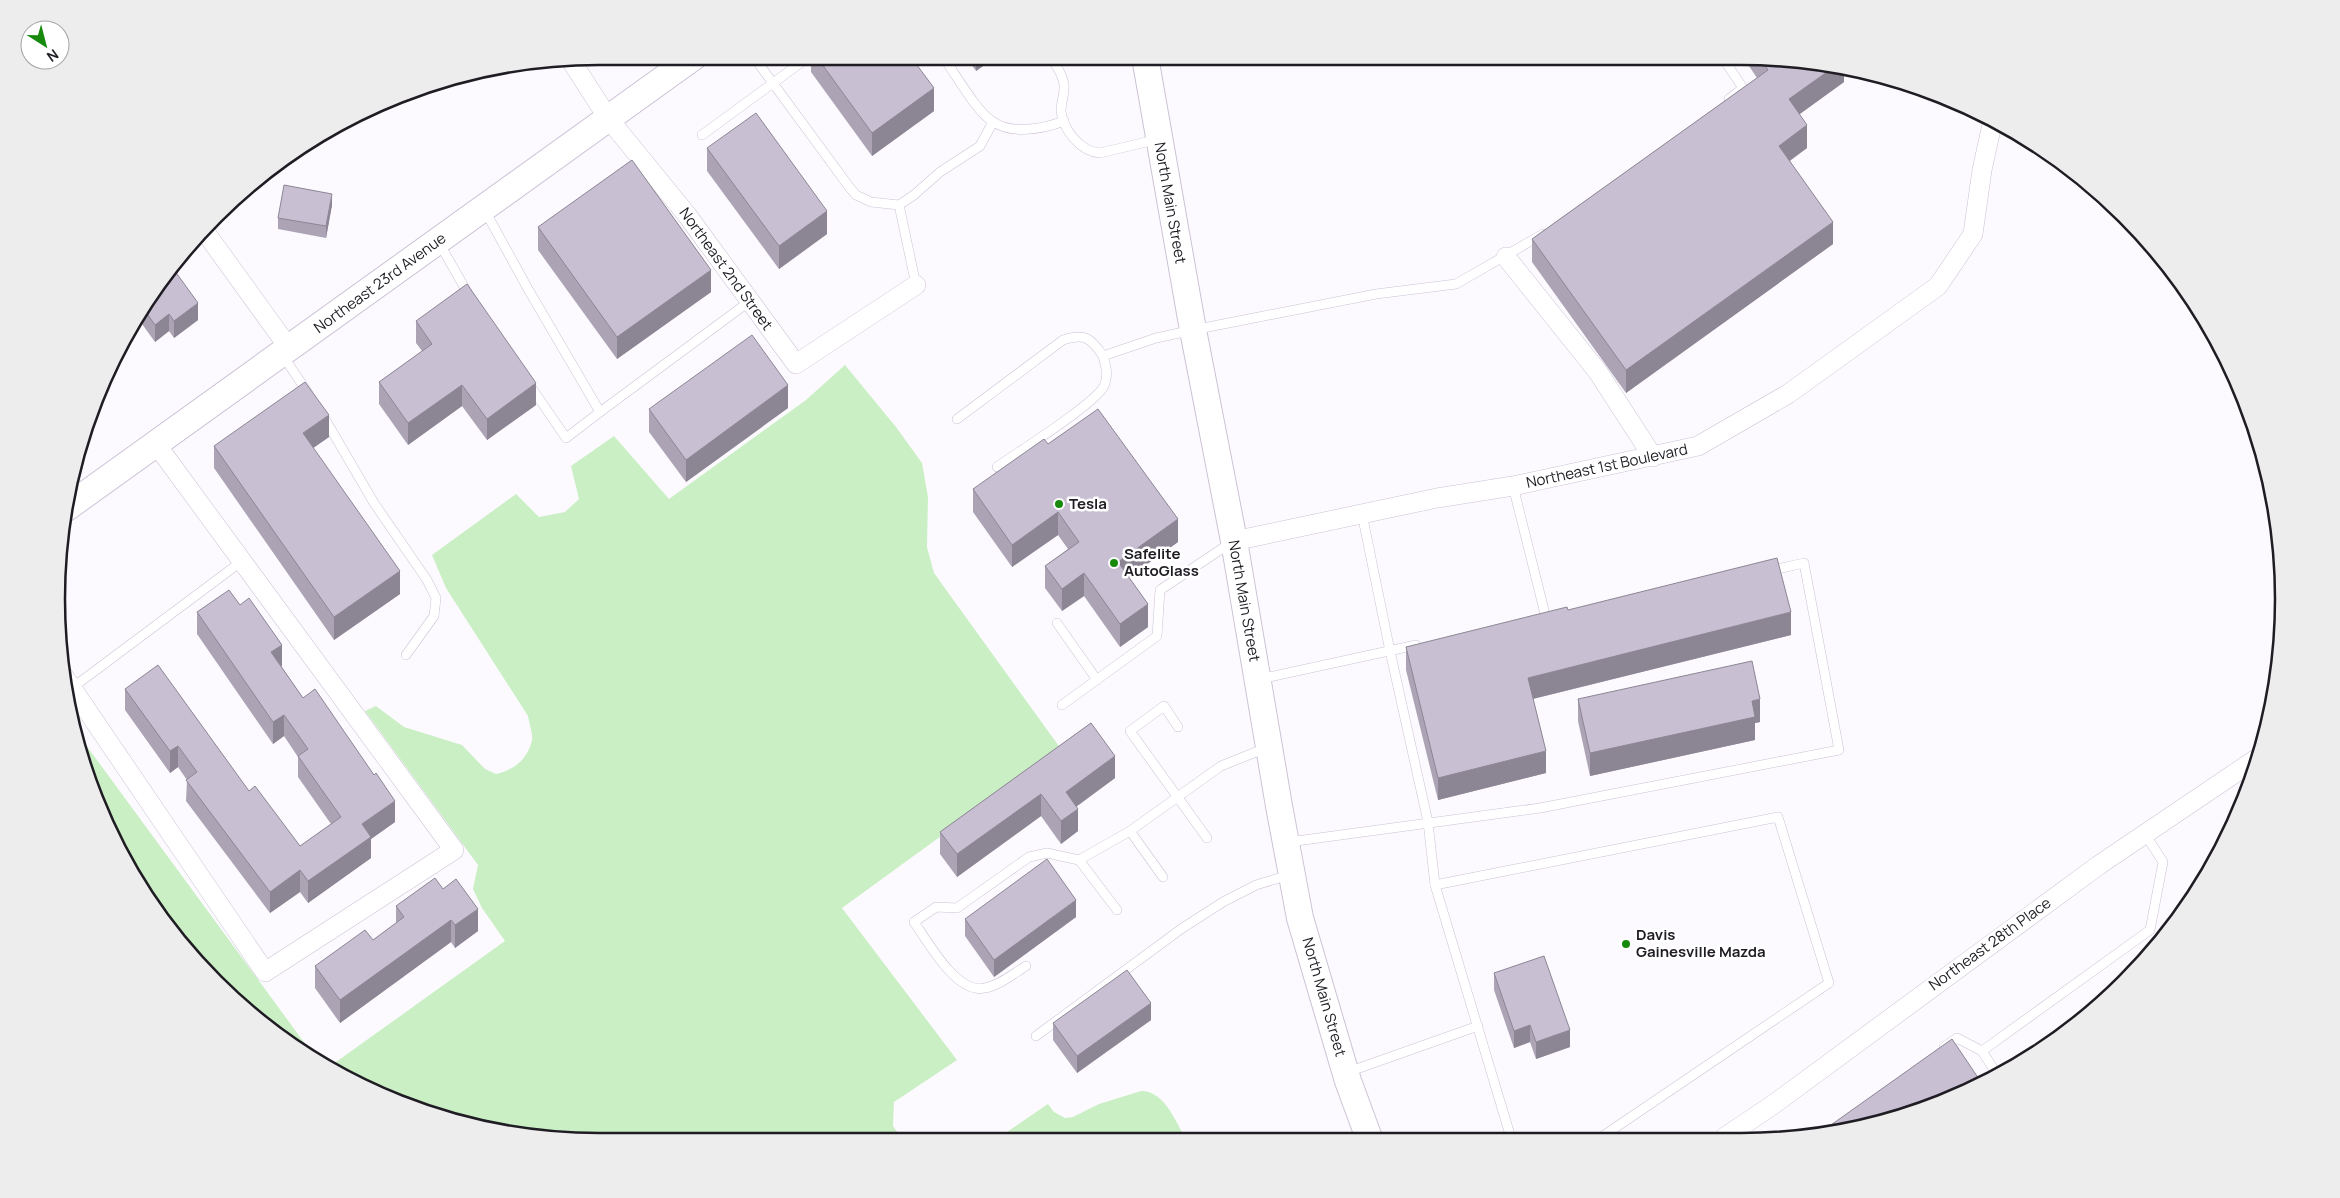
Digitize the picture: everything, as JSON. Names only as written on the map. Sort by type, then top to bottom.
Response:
[{"type":"main road","name":"Northeast 23rd Avenue","points":[[74,499],[156,444],[682,65]]},
{"type":"main road","name":"North Main Street","points":[[1146,65],[1193,330],[1234,541],[1300,918],[1346,1073],[1367,1133]]},
{"type":"street","name":"Northeast 2nd Street","points":[[574,66],[608,118],[687,215],[796,364],[916,285]]},
{"type":"street","name":"Northeast 1st Boulevard","points":[[1234,541],[1437,498],[1513,486],[1698,446],[1788,394],[1938,286],[1973,234],[1982,170],[1991,128]]},
{"type":"street","points":[[208,236],[285,351]]},
{"type":"street","points":[[1506,257],[1598,372],[1653,457]]},
{"type":"street","points":[[73,689],[265,972],[454,850],[156,444]]},
{"type":"street","name":"Northeast 28th Place","points":[[1735,1133],[1958,967],[2145,834],[2249,764]]},
{"type":"lane","points":[[759,65],[856,195],[870,202],[899,205],[914,195],[940,172],[980,146],[985,141],[994,122]]},
{"type":"lane","points":[[702,135],[798,65]]},
{"type":"lane","points":[[949,65],[984,113],[994,122],[1024,129],[1042,127],[1064,121]]},
{"type":"lane","points":[[1056,65],[1060,70],[1064,83],[1061,109],[1064,121],[1067,129],[1081,145],[1096,153],[1159,139]]},
{"type":"lane","points":[[1721,105],[1743,88],[1727,65]]},
{"type":"lane","points":[[899,205],[916,285]]},
{"type":"lane","points":[[484,208],[528,289],[600,412]]},
{"type":"lane","points":[[1103,356],[1156,338],[1193,330],[1376,294],[1456,284],[1506,257],[1552,228]]},
{"type":"lane","points":[[438,240],[478,309]]},
{"type":"lane","points":[[522,373],[566,438],[750,301]]},
{"type":"lane","points":[[957,419],[1063,340],[1075,336],[1084,336],[1097,347],[1103,356],[1107,370],[1107,378],[1097,396],[997,467]]},
{"type":"lane","points":[[285,351],[374,503],[427,580],[436,598],[434,616],[406,655]]},
{"type":"lane","points":[[1513,486],[1550,617],[1536,620]]},
{"type":"lane","points":[[1362,514],[1428,822],[1435,885],[1510,1133]]},
{"type":"lane","points":[[1062,705],[1157,636],[1160,590],[1234,541]]},
{"type":"lane","points":[[73,687],[242,561]]},
{"type":"lane","points":[[1286,843],[1540,808],[1839,750],[1804,563],[1757,573]]},
{"type":"lane","points":[[1057,623],[1097,680]]},
{"type":"lane","points":[[1257,680],[1429,643]]},
{"type":"lane","points":[[1178,727],[1164,706],[1130,731],[1207,838]]},
{"type":"lane","points":[[1079,860],[1130,831],[1221,766],[1269,747]]},
{"type":"lane","points":[[1435,885],[1778,817],[1829,982],[1607,1133]]},
{"type":"lane","points":[[1130,831],[1163,877]]},
{"type":"lane","points":[[1982,1051],[2150,930],[2163,862],[2145,834]]},
{"type":"lane","points":[[1026,966],[1001,982],[983,989],[966,986],[955,978],[914,922],[936,907],[957,908],[1029,857],[1046,852],[1079,860],[1117,910]]},
{"type":"lane","points":[[1036,1036],[1181,929],[1214,908],[1256,885],[1292,874]]},
{"type":"lane","points":[[1346,1073],[1478,1026]]},
{"type":"lane","points":[[1933,1055],[1957,1038],[1982,1051],[1993,1069]]},
{"type":"green space","points":[[845,365],[896,427],[922,463],[928,497],[927,547],[934,573],[1061,749],[842,908],[957,1060],[894,1102],[893,1126],[898,1133],[599,1133],[529,1128],[495,1123],[427,1105],[363,1078],[335,1063],[505,941],[482,908],[473,889],[478,865],[365,711],[376,706],[404,727],[462,745],[485,769],[496,774],[509,770],[519,763],[530,747],[532,737],[528,716],[446,588],[432,555],[516,494],[539,517],[565,512],[579,499],[571,466],[614,436],[669,499],[806,400]]},
{"type":"green space","points":[[85,744],[307,1046],[274,1023],[221,977],[175,924],[155,896],[120,835],[93,771]]},
{"type":"green space","points":[[1141,1091],[1149,1092],[1163,1101],[1183,1133],[1006,1133],[1048,1104],[1054,1112],[1065,1118],[1073,1117],[1099,1104]]},
{"type":"building","points":[[823,65],[917,65],[934,88],[872,133]]},
{"type":"building","points":[[1765,66],[1827,72],[1789,99],[1807,125],[1779,146],[1833,222],[1626,370],[1532,239],[1768,70]]},
{"type":"building","points":[[756,113],[827,211],[779,246],[707,148]]},
{"type":"building","points":[[632,160],[711,270],[617,337],[538,227]]},
{"type":"building","points":[[284,185],[332,194],[326,226],[278,218]]},
{"type":"building","points":[[176,273],[198,303],[174,321],[169,314],[155,325],[148,314]]},
{"type":"building","points":[[467,284],[536,383],[487,419],[462,385],[408,423],[379,382],[432,344],[416,321]]},
{"type":"building","points":[[752,335],[788,385],[686,460],[649,409]]},
{"type":"building","points":[[305,382],[329,415],[303,433],[400,571],[334,617],[214,446]]},
{"type":"building","points":[[1098,409],[1178,519],[1118,562],[1148,604],[1120,624],[1084,573],[1062,589],[1045,566],[1079,542],[1058,512],[1012,545],[973,489],[1044,439],[1048,444]]},
{"type":"building","points":[[1777,558],[1791,612],[1528,678],[1546,751],[1438,778],[1406,647],[1567,607],[1568,610]]},
{"type":"building","points":[[229,590],[240,605],[249,598],[282,645],[271,652],[303,698],[315,689],[374,775],[376,773],[395,801],[362,824],[371,837],[308,881],[300,870],[270,892],[186,780],[197,772],[178,746],[170,751],[125,689],[158,665],[249,791],[255,786],[300,846],[341,817],[298,756],[308,749],[284,715],[273,722],[197,612]]},
{"type":"building","points":[[1752,661],[1760,699],[1752,701],[1755,717],[1590,753],[1578,699]]},
{"type":"building","points":[[1091,723],[1115,756],[1066,792],[1078,809],[1061,821],[1041,794],[957,854],[940,832]]},
{"type":"building","points":[[1047,859],[1076,900],[994,960],[965,919]]},
{"type":"building","points":[[435,878],[443,889],[456,879],[478,909],[455,925],[451,920],[340,1000],[315,966],[365,930],[373,940],[404,917],[396,906]]},
{"type":"building","points":[[1544,956],[1570,1030],[1536,1042],[1530,1025],[1514,1031],[1494,973]]},
{"type":"building","points":[[1127,970],[1151,1003],[1077,1056],[1053,1023]]},
{"type":"building","points":[[1952,1039],[1978,1077],[1913,1105],[1879,1115],[1831,1125]]},
{"type":"place","name":"Tesla","points":[[1059,504]]},
{"type":"place","name":"Safelite AutoGlass","points":[[1114,563]]},
{"type":"place","name":"Davis Gainesville Mazda","points":[[1626,944]]}]
